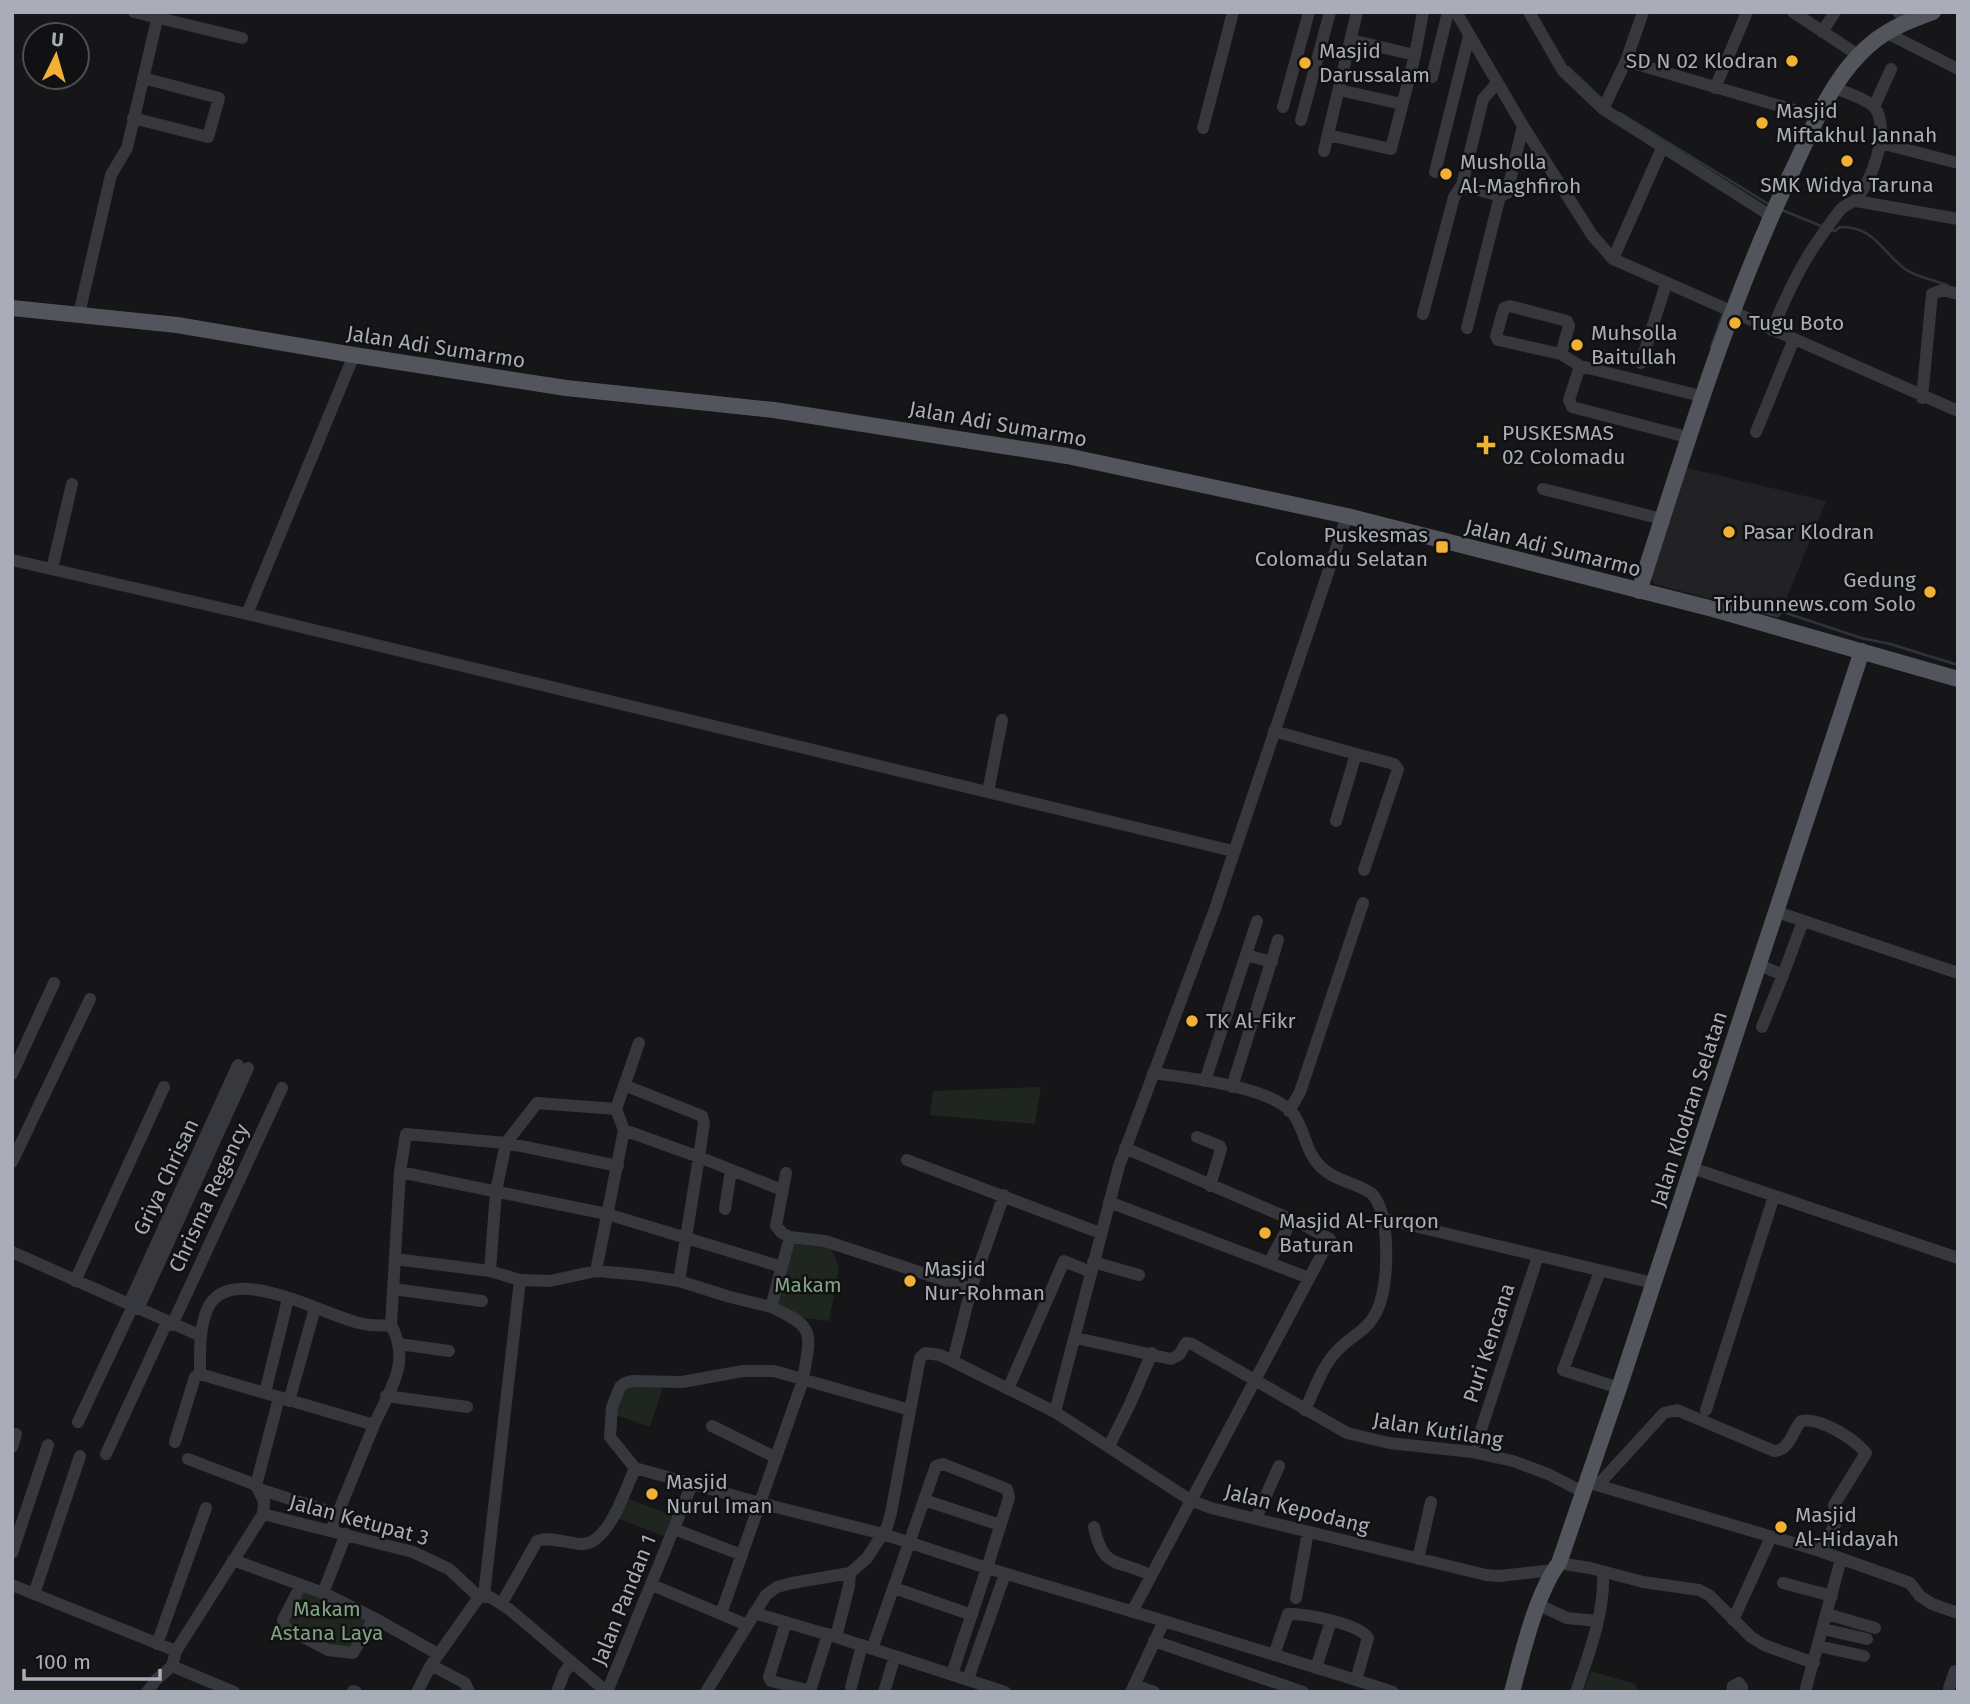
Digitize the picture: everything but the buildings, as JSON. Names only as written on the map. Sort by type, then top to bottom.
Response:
[{"type":"main road","points":[[1639,591],[1680,460],[1684,436],[1726,311],[1770,211],[1818,117],[1858,55],[1904,16],[1933,12]]},
{"type":"main road","name":"Jalan Adi Sumarmo","points":[[12,308],[177,325],[566,388],[774,410],[953,437],[1146,471],[1347,516],[1764,622],[1958,679]]},
{"type":"main road","name":"Jalan Klodran Selatan","points":[[1512,1692],[1539,1605],[1589,1486],[1653,1283],[1862,651]]},
{"type":"street","points":[[134,12],[242,38]]},
{"type":"street","points":[[1203,128],[1233,12]]},
{"type":"street","points":[[1283,107],[1309,12]]},
{"type":"street","points":[[1301,120],[1330,12]]},
{"type":"street","points":[[1324,151],[1357,12]]},
{"type":"street","points":[[1328,135],[1390,150],[1415,55],[1423,12]]},
{"type":"street","points":[[1453,12],[1591,235],[1613,259],[1922,398],[1958,411]]},
{"type":"street","points":[[1432,77],[1453,12]]},
{"type":"street","points":[[1529,12],[1563,71],[1662,148],[1770,211]]},
{"type":"street","points":[[1607,103],[1626,61],[1643,12]]},
{"type":"street","points":[[1715,88],[1747,12]]},
{"type":"street","points":[[1793,12],[1858,55]]},
{"type":"street","points":[[1822,32],[1835,12]]},
{"type":"street","points":[[79,314],[112,170],[125,153],[156,24]]},
{"type":"street","points":[[1885,32],[1958,69]]},
{"type":"street","points":[[1435,172],[1469,36]]},
{"type":"street","points":[[1351,40],[1415,55]]},
{"type":"street","points":[[1626,61],[1818,117]]},
{"type":"street","points":[[1874,107],[1891,69]]},
{"type":"street","points":[[133,118],[208,137],[219,98],[143,78]]},
{"type":"street","points":[[1423,314],[1483,99],[1497,83]]},
{"type":"street","points":[[1835,88],[1874,107],[1878,112],[1880,143],[1873,171],[1856,201]]},
{"type":"street","points":[[1339,90],[1402,104]]},
{"type":"street","points":[[1467,328],[1499,200],[1507,193],[1523,126]]},
{"type":"street","points":[[1880,143],[1958,163]]},
{"type":"street","points":[[1613,259],[1662,148]]},
{"type":"street","points":[[1459,190],[1499,200]]},
{"type":"street","points":[[1772,330],[1794,282],[1845,205],[1856,201],[1958,219]]},
{"type":"street","points":[[1641,363],[1666,284]]},
{"type":"street","points":[[1922,398],[1932,294],[1943,290],[1958,294]]},
{"type":"street","points":[[1561,354],[1569,326],[1567,321],[1510,306],[1504,308],[1496,339],[1555,355],[1561,354],[1580,366],[1698,395]]},
{"type":"street","points":[[1756,432],[1794,339]]},
{"type":"street","points":[[247,614],[354,355]]},
{"type":"street","points":[[1580,366],[1569,400],[1572,407],[1684,436]]},
{"type":"street","points":[[52,569],[72,484]]},
{"type":"street","points":[[1543,489],[1662,519]]},
{"type":"street","points":[[1055,1412],[1076,1338],[1100,1233],[1125,1148],[1180,1007],[1347,516]]},
{"type":"street","points":[[12,560],[1233,851]]},
{"type":"street","points":[[988,792],[1002,720]]},
{"type":"street","points":[[1274,731],[1394,764],[1398,769],[1364,870]]},
{"type":"street","points":[[1336,821],[1356,754]]},
{"type":"street","points":[[1289,1111],[1300,1092],[1363,903]]},
{"type":"street","points":[[1777,912],[1958,973]]},
{"type":"street","points":[[1205,1081],[1257,921]]},
{"type":"street","points":[[1762,1027],[1803,921]]},
{"type":"street","points":[[1232,1087],[1278,940]]},
{"type":"street","points":[[1247,955],[1272,962]]},
{"type":"street","points":[[1759,965],[1783,975]]},
{"type":"street","points":[[12,1074],[54,983]]},
{"type":"street","points":[[12,1162],[90,999]]},
{"type":"street","points":[[596,1271],[625,1130],[616,1109],[639,1043]]},
{"type":"street","name":"Griya Chrisan","points":[[78,1422],[243,1066]]},
{"type":"street","points":[[1153,1073],[1205,1081],[1263,1095],[1294,1115],[1318,1165],[1336,1178],[1373,1195],[1381,1218],[1388,1262],[1377,1312],[1372,1322],[1345,1343],[1328,1363],[1306,1410]]},
{"type":"street","points":[[624,1085],[702,1116],[704,1123],[679,1281]]},
{"type":"street","points":[[75,1280],[164,1087]]},
{"type":"street","name":"Chrisma Regency","points":[[106,1454],[282,1088]]},
{"type":"street","points":[[490,1271],[496,1191],[506,1143],[537,1103],[616,1109]]},
{"type":"street","points":[[625,1130],[782,1189]]},
{"type":"street","points":[[331,1530],[400,1366],[399,1344],[391,1325],[400,1172],[406,1134],[506,1143],[618,1166]]},
{"type":"street","points":[[1197,1137],[1220,1146],[1221,1149],[1210,1186]]},
{"type":"street","points":[[1125,1148],[1330,1239],[1132,1612]]},
{"type":"street","points":[[907,1160],[1100,1233]]},
{"type":"street","points":[[1692,1168],[1958,1258]]},
{"type":"street","points":[[724,1209],[731,1170]]},
{"type":"street","points":[[400,1172],[607,1214],[782,1267]]},
{"type":"street","points":[[786,1173],[776,1226],[778,1230],[790,1237],[825,1241],[971,1289]]},
{"type":"street","points":[[953,1361],[971,1289],[1004,1195]]},
{"type":"street","points":[[1706,1410],[1774,1196]]},
{"type":"street","points":[[1109,1202],[1310,1278]]},
{"type":"street","points":[[1381,1218],[1653,1283]]},
{"type":"street","points":[[1270,1261],[1292,1220]]},
{"type":"street","points":[[771,1307],[790,1237]]},
{"type":"street","points":[[12,1252],[201,1336]]},
{"type":"street","name":"Puri Kencana","points":[[1477,1442],[1538,1256]]},
{"type":"street","points":[[395,1259],[490,1271],[520,1280],[558,1280],[596,1271],[679,1281],[771,1307],[804,1325],[808,1345],[803,1380],[721,1614]]},
{"type":"street","points":[[1008,1389],[1064,1261],[1139,1275]]},
{"type":"street","points":[[1600,1271],[1563,1370],[1619,1388]]},
{"type":"street","points":[[417,1692],[435,1659],[482,1596],[520,1280]]},
{"type":"street","points":[[200,1374],[201,1336],[209,1305],[215,1297],[240,1287],[250,1287],[362,1324],[391,1325]]},
{"type":"street","points":[[393,1289],[482,1301]]},
{"type":"street","points":[[265,1393],[288,1299]]},
{"type":"street","points":[[147,1692],[156,1680],[173,1666],[176,1651],[263,1514],[264,1501],[257,1487],[315,1308]]},
{"type":"street","points":[[1076,1338],[1152,1353],[1108,1446]]},
{"type":"street","points":[[399,1344],[449,1351]]},
{"type":"street","name":"Jalan Kutilang","points":[[1152,1353],[1177,1358],[1185,1344],[1192,1344],[1347,1433],[1388,1443],[1472,1452],[1513,1461],[1548,1474],[1820,1551],[1910,1583],[1920,1596],[1932,1604],[1958,1613]]},
{"type":"street","name":"Jalan Kepodang","points":[[910,1410],[920,1358],[925,1353],[940,1354],[1055,1412],[1190,1500],[1211,1508],[1493,1576],[1603,1578],[1699,1590],[1709,1595],[1751,1637],[1764,1645],[1814,1663]]},
{"type":"street","points":[[706,1692],[766,1595],[777,1587],[850,1573],[867,1558],[883,1534],[891,1513],[910,1410],[774,1371],[754,1370],[690,1381],[625,1383],[620,1387],[612,1407],[609,1430],[613,1443],[635,1468],[883,1534],[1005,1574],[1394,1692]]},
{"type":"street","points":[[176,1442],[195,1377],[200,1374],[374,1425]]},
{"type":"street","points":[[386,1396],[467,1407]]},
{"type":"street","points":[[1589,1486],[1670,1410],[1677,1410],[1774,1451],[1782,1450],[1786,1446],[1801,1421],[1821,1421],[1866,1453],[1835,1505],[1836,1522],[1820,1551]]},
{"type":"street","points":[[712,1426],[775,1457]]},
{"type":"street","points":[[12,1553],[48,1445]]},
{"type":"street","points":[[34,1594],[80,1456]]},
{"type":"street","points":[[188,1459],[257,1487],[337,1514]]},
{"type":"street","points":[[851,1687],[894,1588],[936,1466],[943,1464],[1007,1489],[1009,1498],[952,1674]]},
{"type":"street","points":[[1256,1518],[1279,1466]]},
{"type":"street","points":[[502,1603],[537,1541],[545,1539],[584,1545],[601,1535],[621,1502],[635,1468]]},
{"type":"street","name":"Jalan Pandan 1","points":[[607,1692],[692,1484]]},
{"type":"street","points":[[924,1500],[1000,1525]]},
{"type":"street","points":[[1418,1559],[1431,1502]]},
{"type":"street","points":[[158,1644],[206,1508]]},
{"type":"street","name":"Jalan Ketupat 3","points":[[263,1514],[396,1547],[434,1560],[482,1596],[502,1603],[607,1692]]},
{"type":"street","points":[[1094,1527],[1098,1546],[1109,1559],[1148,1578]]},
{"type":"street","points":[[674,1529],[741,1555]]},
{"type":"street","points":[[1296,1598],[1308,1532]]},
{"type":"street","points":[[323,1593],[346,1534]]},
{"type":"street","points":[[1733,1620],[1770,1537]]},
{"type":"street","points":[[1805,1692],[1841,1559]]},
{"type":"street","points":[[233,1560],[323,1593],[374,1618],[435,1659],[465,1683],[470,1692]]},
{"type":"street","points":[[786,1622],[769,1677],[771,1681],[807,1690],[811,1688],[832,1636],[849,1586],[850,1573]]},
{"type":"street","points":[[968,1679],[1005,1574]]},
{"type":"street","points":[[1576,1692],[1598,1621],[1603,1578]]},
{"type":"street","points":[[1783,1583],[1832,1596]]},
{"type":"street","points":[[12,1585],[176,1651]]},
{"type":"street","points":[[301,1585],[283,1620],[284,1627],[328,1650],[353,1653],[374,1618]]},
{"type":"street","points":[[652,1585],[747,1625]]},
{"type":"street","points":[[894,1588],[972,1615]]},
{"type":"street","points":[[1539,1605],[1567,1618],[1598,1621]]},
{"type":"street","points":[[754,1613],[1004,1692]]},
{"type":"street","points":[[1274,1655],[1288,1614],[1331,1621],[1367,1635],[1368,1641],[1356,1680]]},
{"type":"street","points":[[1822,1629],[1871,1634],[1827,1614]]},
{"type":"street","points":[[1154,1692],[1132,1689],[1164,1621]]},
{"type":"street","points":[[1316,1668],[1331,1621]]},
{"type":"street","points":[[1154,1641],[1303,1692]]},
{"type":"street","points":[[1818,1646],[1864,1656]]},
{"type":"street","points":[[884,1692],[895,1656]]},
{"type":"street","points":[[557,1692],[564,1673],[572,1662]]},
{"type":"street","points":[[173,1666],[210,1688],[234,1692]]},
{"type":"street","points":[[1951,1690],[1955,1671]]},
{"type":"street","points":[[1732,1692],[1733,1686],[1738,1683],[1742,1687],[1741,1692]]},
{"type":"shaded area","name":"Pasar Klodran","points":[[1683,467],[1826,501],[1779,617],[1654,584],[1651,578]]},
{"type":"green space","points":[[1041,1087],[1035,1124],[930,1115],[933,1091]]},
{"type":"green space","name":"Makam","points":[[793,1242],[831,1247],[839,1268],[829,1321],[805,1318],[775,1306]]},
{"type":"green space","points":[[630,1385],[663,1387],[650,1427],[613,1414],[619,1395]]},
{"type":"green space","points":[[626,1498],[674,1516],[666,1537],[614,1517]]},
{"type":"green space","name":"Makam Astana Laya","points":[[302,1590],[369,1616],[355,1650],[330,1647],[286,1624]]},
{"type":"green space","points":[[1591,1671],[1635,1684],[1639,1692],[1583,1692]]},
{"type":"waterway","points":[[1568,67],[1604,101]]},
{"type":"waterway","points":[[1620,113],[1770,205]]},
{"type":"waterway","points":[[1782,210],[1821,226]]},
{"type":"waterway","points":[[1831,230],[1835,231],[1840,227],[1861,231],[1877,241],[1909,272],[1947,285]]},
{"type":"waterway","points":[[1711,347],[1724,311]]},
{"type":"waterway","points":[[1723,602],[1777,616],[1783,612],[1861,638],[1958,665]]},
{"type":"place","name":"SD N 02 Klodran","points":[[1792,61]]},
{"type":"place","name":"Masjid Darussalam","points":[[1305,63]]},
{"type":"place","name":"Masjid Miftakhul Jannah","points":[[1762,123]]},
{"type":"place","name":"SMK Widya Taruna","points":[[1847,161]]},
{"type":"place","name":"Musholla Al-Maghfiroh","points":[[1446,174]]},
{"type":"place","name":"Tugu Boto","points":[[1735,323]]},
{"type":"place","name":"Muhsolla Baitullah","points":[[1577,345]]},
{"type":"place","name":"PUSKESMAS 02 Colomadu","points":[[1486,445]]},
{"type":"place","name":"Pasar Klodran","points":[[1729,532]]},
{"type":"place","name":"Puskesmas Colomadu Selatan","points":[[1442,547]]},
{"type":"place","name":"Gedung Tribunnews.com Solo","points":[[1930,592]]},
{"type":"place","name":"TK Al-Fikr","points":[[1192,1021]]},
{"type":"place","name":"Masjid Al-Furqon Baturan","points":[[1265,1233]]},
{"type":"place","name":"Masjid Nur-Rohman","points":[[910,1281]]},
{"type":"place","name":"Masjid Nurul Iman","points":[[652,1494]]},
{"type":"place","name":"Masjid Al-Hidayah","points":[[1781,1527]]}]
